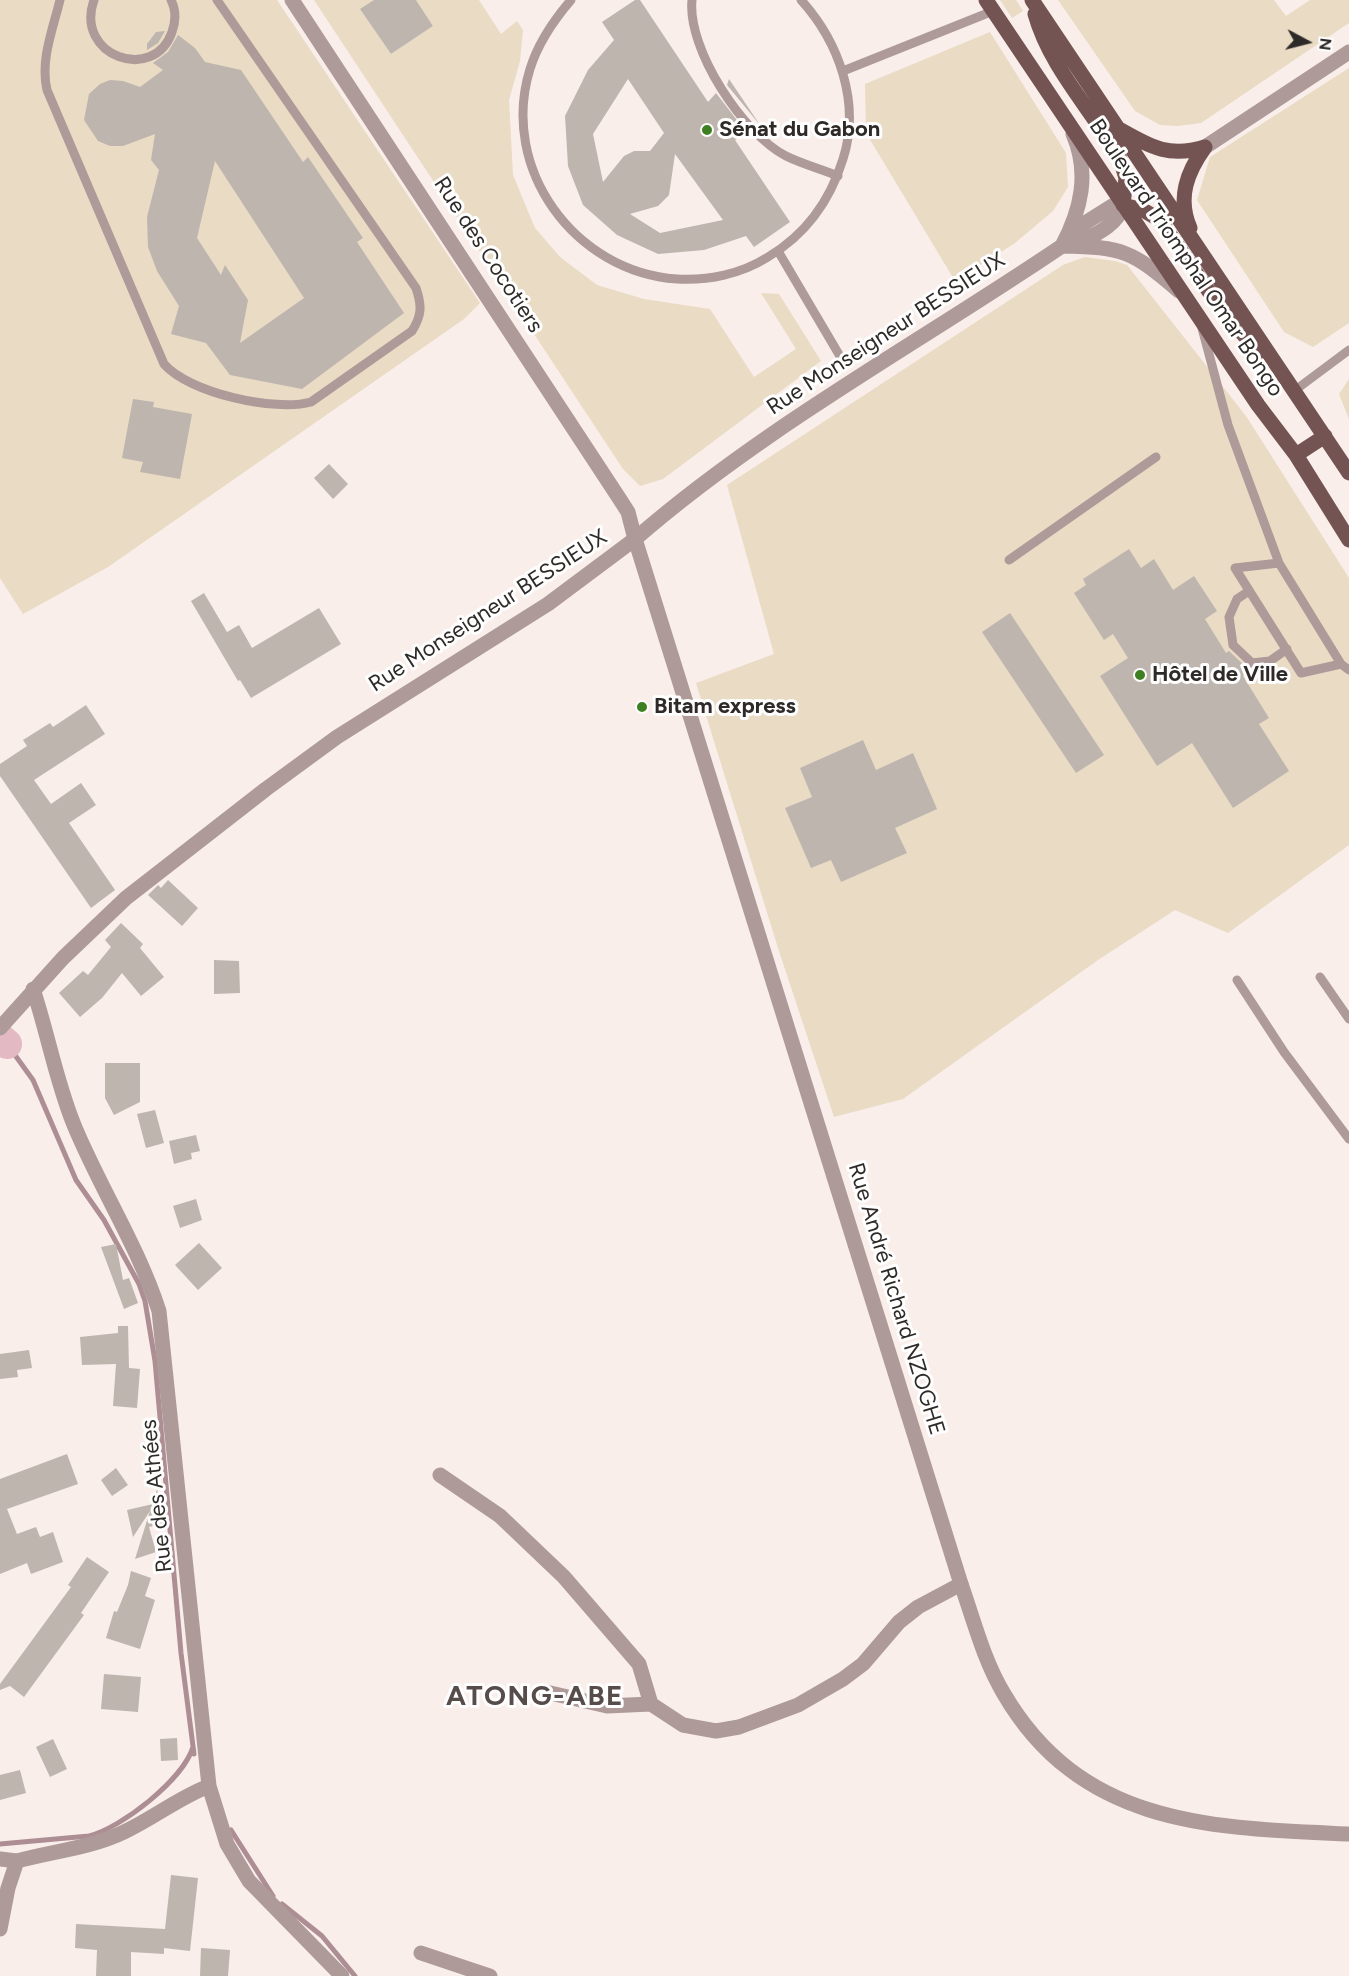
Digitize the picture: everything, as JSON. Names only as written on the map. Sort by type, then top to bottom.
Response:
[{"type":"main road","name":"Boulevard Triomphal Omar Bongo","points":[[1032,0],[1349,473]]},
{"type":"main road","points":[[1032,0],[1039,29],[1053,56],[1120,159],[1126,178],[1123,205],[1149,213],[1161,220],[1233,326],[1278,367]]},
{"type":"main road","name":"Boulevard Triomphal Omar Bongo","points":[[990,5],[1198,317],[1296,455],[1349,540]]},
{"type":"main road","points":[[1115,127],[1138,141],[1162,150],[1182,152],[1205,147]]},
{"type":"main road","points":[[1196,247],[1183,204],[1188,176],[1205,147]]},
{"type":"main road","points":[[1296,455],[1325,436]]},
{"type":"street","name":"Rue des Cocotiers","points":[[292,0],[628,512],[635,539]]},
{"type":"street","points":[[1205,147],[1349,52]]},
{"type":"street","points":[[1070,128],[1081,158],[1083,186],[1080,205],[1063,245],[1113,248],[1131,253],[1147,263],[1184,295]]},
{"type":"street","name":"Rue Monseigneur BESSIEUX","points":[[4,1024],[33,989],[85,935],[126,898],[337,737],[548,604],[745,453],[1063,245],[1112,206],[1123,205]]},
{"type":"street","name":"Rue André Richard NZOGHE","points":[[635,539],[961,1584],[998,1683],[1027,1729],[1053,1755],[1096,1787],[1132,1806],[1205,1824],[1349,1834]]},
{"type":"street","name":"Rue des Athées","points":[[33,989],[51,1059],[73,1122],[100,1185],[147,1272],[159,1311],[209,1786],[227,1844],[249,1881],[342,1976]]},
{"type":"street","points":[[440,1475],[500,1516],[564,1577],[639,1664],[651,1704]]},
{"type":"street","points":[[546,1692],[607,1706],[651,1704],[683,1725],[716,1731],[739,1727],[771,1717],[798,1705],[843,1679],[863,1664],[899,1622],[918,1607],[961,1584]]},
{"type":"street","points":[[0,1859],[17,1861],[97,1843],[125,1832],[185,1795],[209,1786]]},
{"type":"street","points":[[0,1929],[8,1888],[17,1861]]},
{"type":"street","points":[[421,1953],[490,1976]]},
{"type":"lane","points":[[60,0],[46,55],[44,75],[47,90],[164,364],[174,375],[210,391],[295,406],[311,402],[412,331],[419,319],[422,306],[416,288],[217,0]]},
{"type":"lane","points":[[94,0],[90,10],[91,27],[98,42],[111,54],[126,60],[143,58],[158,51],[169,39],[175,23],[171,0]]},
{"type":"lane","points":[[571,0],[541,42],[530,70],[524,100],[524,131],[529,161],[540,190],[556,216],[577,238],[602,256],[629,270],[658,278],[689,280],[719,277],[759,262],[778,251],[809,224],[822,207],[838,176],[845,154],[849,116],[843,71],[827,34],[801,0]]},
{"type":"lane","points":[[692,0],[697,40],[734,107],[768,144],[786,156],[838,176]]},
{"type":"lane","points":[[843,71],[990,5]]},
{"type":"lane","points":[[778,251],[844,363]]},
{"type":"lane","points":[[1198,317],[1228,425],[1279,563],[1345,667],[1301,673],[1234,568],[1279,563]]},
{"type":"lane","points":[[1294,391],[1349,350]]},
{"type":"lane","points":[[1009,560],[1156,458]]},
{"type":"lane","points":[[1250,591],[1237,599],[1229,617],[1233,645],[1252,663],[1270,661],[1287,649]]},
{"type":"lane","points":[[1320,977],[1349,1019]]},
{"type":"lane","points":[[1237,980],[1290,1060],[1349,1139]]},
{"type":"shaded area","points":[[0,0],[277,0],[480,303],[464,319],[108,567],[23,614],[0,578]]},
{"type":"shaded area","points":[[314,0],[375,0],[361,10],[391,54],[433,26],[416,0],[479,0],[501,34],[517,21],[523,30],[520,61],[509,100],[513,175],[535,228],[560,257],[597,285],[644,299],[710,309],[754,377],[796,349],[761,293],[779,294],[821,361],[663,479],[640,486],[623,469]]},
{"type":"shaded area","points":[[1000,0],[1016,0],[1023,11],[1012,18]]},
{"type":"shaded area","points":[[1058,0],[1274,0],[1286,16],[1310,0],[1349,0],[1349,23],[1201,123],[1178,126],[1160,125],[1135,111]]},
{"type":"shaded area","points":[[990,32],[1066,153],[1068,187],[1053,211],[1015,243],[955,281],[866,133],[865,84]]},
{"type":"shaded area","points":[[1349,68],[1349,323],[1313,347],[1284,332],[1197,200],[1210,157]]},
{"type":"shaded area","points":[[1085,257],[1127,265],[1246,416],[1349,578],[1349,845],[1228,933],[1175,910],[1098,960],[903,1099],[834,1117],[778,948],[696,683],[774,654],[727,485],[1063,265]]},
{"type":"shaded area","points":[[1349,379],[1349,419],[1339,394]]},
{"type":"building","points":[[374,0],[416,0],[433,26],[391,54],[360,9]]},
{"type":"building","name":"Sénat du Gabon","points":[[635,0],[640,0],[708,102],[716,93],[747,133],[735,140],[790,222],[754,247],[746,236],[704,250],[658,254],[617,235],[583,205],[568,166],[565,116],[588,70],[614,40],[602,22]],"holes":[[[628,79],[664,133],[650,151],[634,151],[624,156],[603,182],[593,134]],[[675,154],[723,220],[660,233],[630,214],[658,206],[669,195]]]},
{"type":"building","points":[[165,31],[158,43],[147,50],[147,44],[156,32]]},
{"type":"building","points":[[178,35],[195,48],[205,62],[241,70],[303,162],[308,157],[363,238],[357,242],[404,313],[302,389],[230,375],[206,343],[171,334],[179,306],[157,271],[148,247],[147,217],[159,170],[151,160],[155,134],[123,146],[110,146],[98,141],[84,120],[89,94],[100,84],[110,80],[123,81],[140,87],[163,70],[153,63],[168,52]],"holes":[[[215,161],[304,298],[240,343],[248,300],[225,265],[221,275],[197,238]]]},
{"type":"building","points":[[729,79],[760,125],[727,85]]},
{"type":"building","points":[[133,399],[154,402],[153,407],[192,414],[180,479],[140,472],[143,462],[122,458]]},
{"type":"building","points":[[329,464],[348,484],[333,499],[314,478]]},
{"type":"building","name":"Hôtel de Ville","points":[[1129,549],[1141,568],[1154,559],[1173,590],[1194,576],[1217,611],[1205,619],[1226,653],[1229,651],[1247,668],[1253,670],[1243,676],[1269,718],[1259,724],[1289,771],[1233,808],[1192,743],[1157,766],[1100,676],[1128,658],[1113,634],[1104,640],[1074,593],[1086,585],[1083,579]]},
{"type":"building","points":[[204,593],[227,632],[239,625],[252,648],[319,608],[341,644],[251,698],[240,680],[238,681],[191,601]]},
{"type":"building","points":[[1010,613],[1104,755],[1076,773],[982,632]]},
{"type":"building","points":[[86,705],[105,734],[34,780],[51,804],[81,783],[96,805],[69,823],[115,890],[91,908],[0,776],[0,764],[27,746],[23,740],[50,723],[53,727]]},
{"type":"building","points":[[863,740],[876,770],[913,753],[937,809],[895,828],[907,853],[841,882],[831,860],[811,868],[785,808],[812,797],[800,768]]},
{"type":"building","points":[[168,880],[198,908],[182,926],[148,895],[158,885],[161,888]]},
{"type":"building","points":[[121,923],[143,944],[140,948],[164,977],[141,996],[122,973],[102,998],[80,1017],[59,993],[83,971],[88,975],[111,947],[105,940]]},
{"type":"building","points":[[214,960],[239,961],[240,993],[214,994]]},
{"type":"building","points":[[105,1063],[140,1063],[140,1102],[114,1115],[105,1098]]},
{"type":"building","points":[[155,1110],[164,1143],[146,1148],[137,1114]]},
{"type":"building","points":[[196,1135],[200,1151],[191,1153],[192,1159],[174,1164],[169,1141]]},
{"type":"building","points":[[196,1199],[202,1220],[180,1228],[173,1206]]},
{"type":"building","points":[[199,1243],[222,1268],[198,1290],[175,1265]]},
{"type":"building","points":[[116,1244],[123,1280],[129,1278],[138,1303],[124,1309],[101,1247]]},
{"type":"building","points":[[118,1326],[128,1326],[129,1368],[140,1369],[137,1408],[113,1406],[116,1364],[82,1365],[80,1337],[118,1333]]},
{"type":"building","points":[[29,1350],[32,1368],[17,1370],[18,1377],[0,1379],[0,1354]]},
{"type":"building","points":[[67,1454],[78,1484],[7,1509],[17,1534],[36,1527],[40,1537],[53,1532],[63,1562],[31,1574],[27,1563],[0,1574],[0,1479]]},
{"type":"building","points":[[116,1468],[128,1485],[112,1496],[101,1480]]},
{"type":"building","points":[[157,1489],[165,1523],[149,1527],[156,1552],[135,1559],[150,1511],[133,1537],[127,1510],[153,1504]]},
{"type":"building","points":[[87,1557],[109,1572],[81,1613],[84,1615],[24,1697],[10,1686],[0,1690],[0,1684],[71,1587],[68,1585]]},
{"type":"building","points":[[131,1571],[151,1578],[145,1596],[155,1600],[140,1649],[106,1638],[114,1611],[117,1612],[128,1585]]},
{"type":"building","points":[[104,1674],[141,1677],[138,1712],[101,1709]]},
{"type":"building","points":[[177,1738],[178,1760],[161,1761],[160,1739]]},
{"type":"building","points":[[53,1739],[67,1769],[50,1777],[36,1747]]},
{"type":"building","points":[[20,1770],[26,1793],[0,1800],[0,1775]]},
{"type":"building","points":[[171,1875],[198,1878],[190,1951],[164,1948],[164,1954],[131,1952],[131,1976],[96,1976],[97,1950],[75,1948],[76,1924],[165,1929]]},
{"type":"building","points":[[201,1948],[230,1950],[228,1976],[200,1976]]},
{"type":"waterway","points":[[0,1038],[7,1044]]},
{"type":"waterway","points":[[7,1044],[33,1080],[76,1180],[104,1220],[139,1284],[145,1301],[155,1361],[181,1653],[194,1754]]},
{"type":"waterway","points":[[0,1844],[89,1836],[102,1831],[133,1813],[164,1788],[187,1760],[193,1747]]},
{"type":"waterway","points":[[231,1830],[273,1896]]},
{"type":"waterway","points":[[282,1904],[322,1936],[355,1976]]},
{"type":"place","name":"Sénat du Gabon","points":[[707,130]]},
{"type":"place","name":"Hôtel de Ville","points":[[1140,675]]},
{"type":"place","name":"Bitam express","points":[[642,707]]},
{"type":"district","name":"ATONG-ABE","points":[[535,1697]]}]
